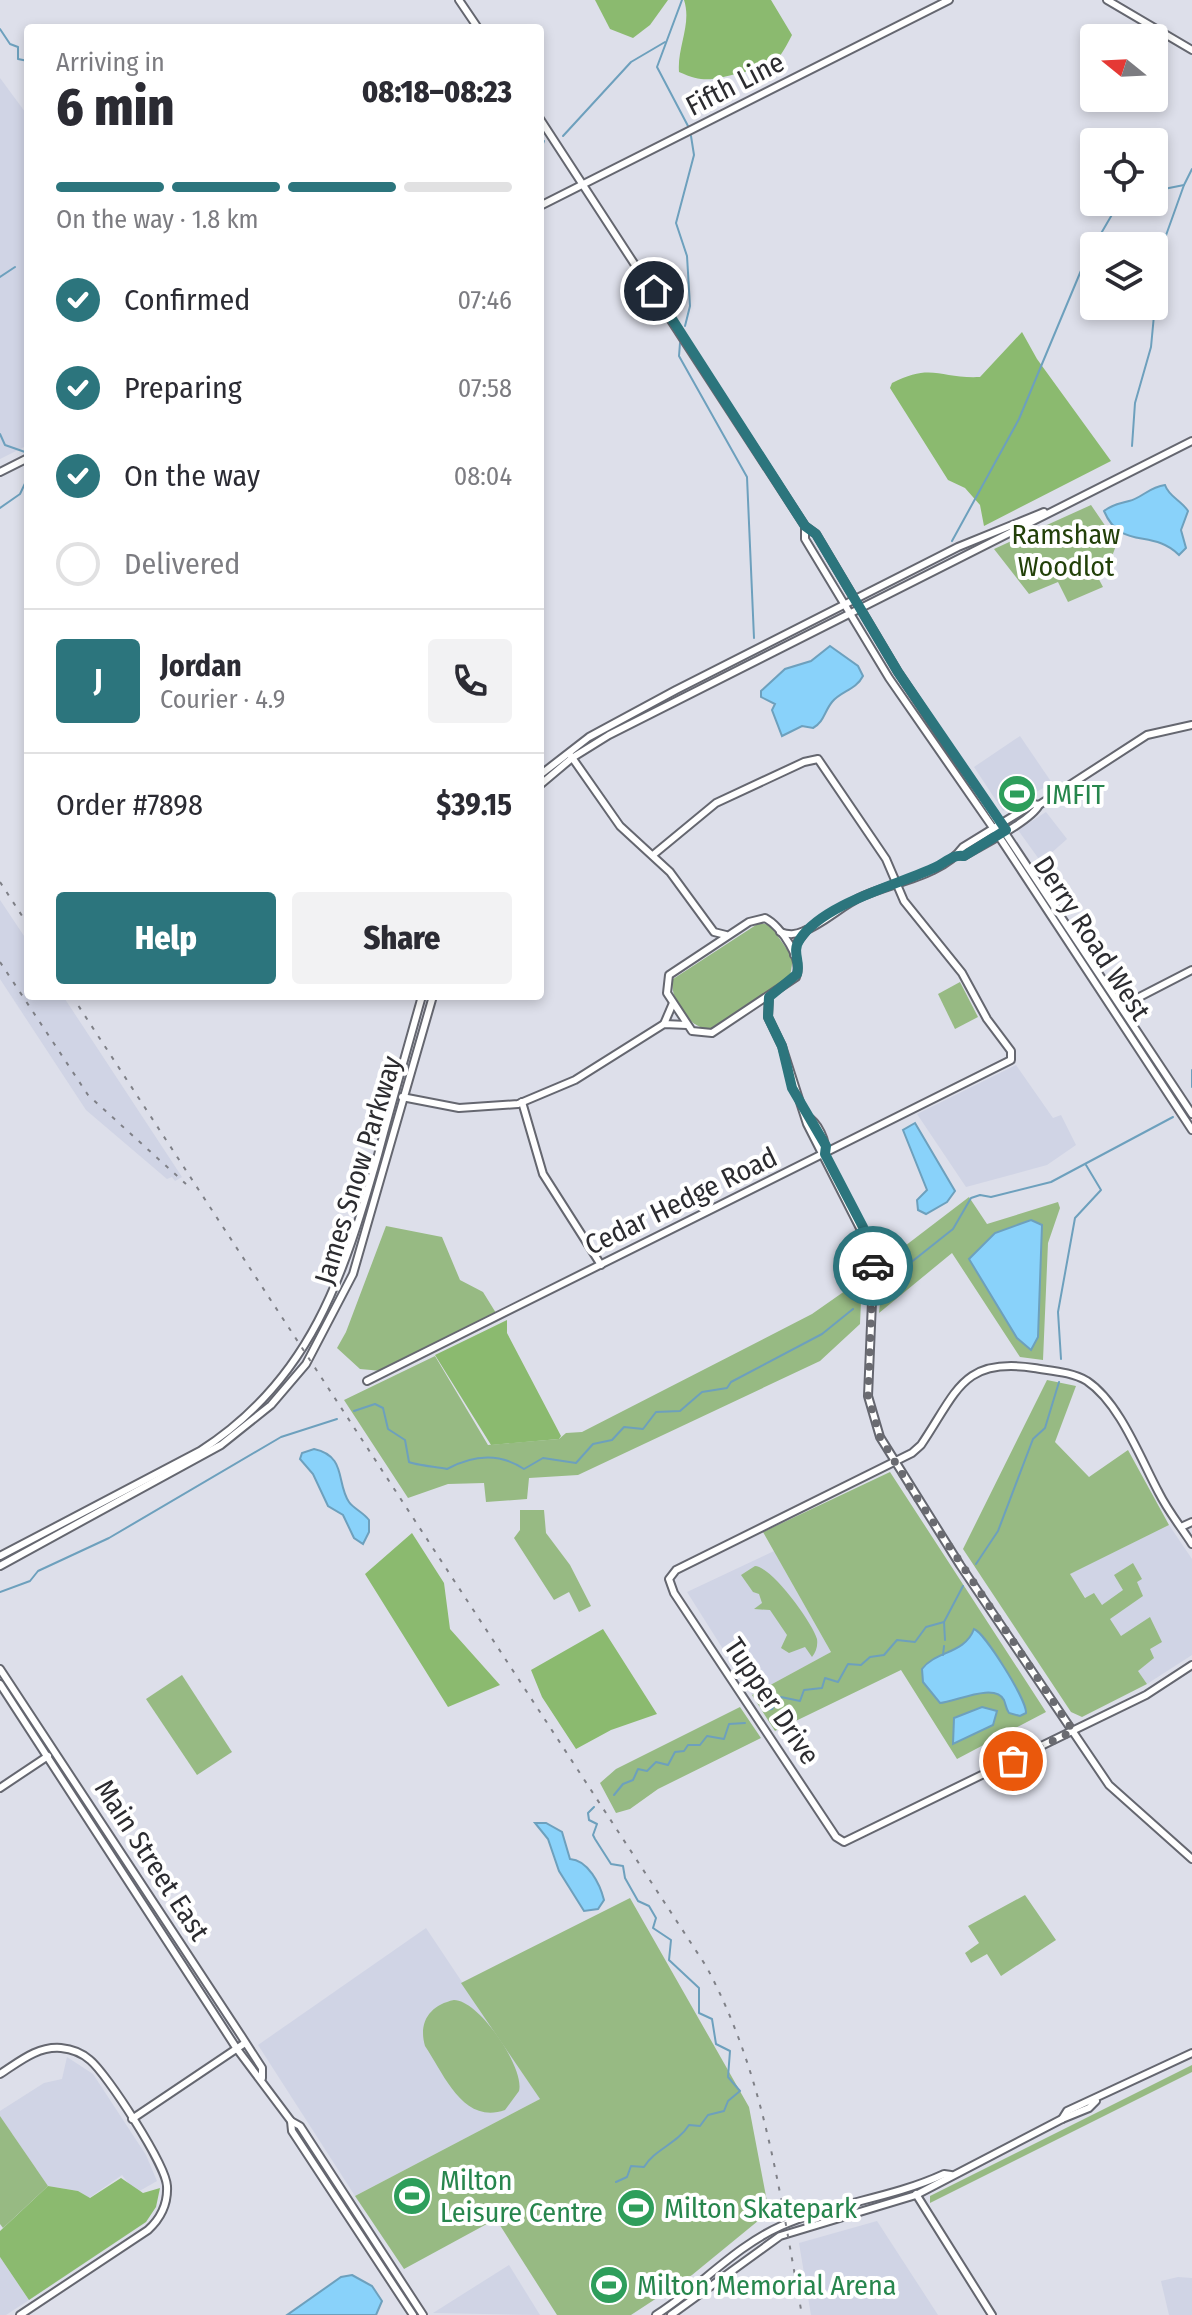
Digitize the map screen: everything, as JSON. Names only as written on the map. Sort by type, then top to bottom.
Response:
[{"type":"main road","points":[[459,0],[475,24]]},
{"type":"main road","name":"Fifth Line","points":[[544,204],[949,0]]},
{"type":"main road","points":[[1107,0],[1192,50]]},
{"type":"main road","name":"Derry Road West","points":[[544,125],[805,526],[816,534],[859,608],[1192,1113]]},
{"type":"main road","points":[[544,781],[570,754],[1192,441]]},
{"type":"main road","points":[[0,472],[24,460]]},
{"type":"main road","points":[[544,772],[676,690],[958,547],[1019,521],[1051,512]]},
{"type":"main road","name":"Derry Road West","points":[[805,526],[805,539],[849,613],[1192,1130]]},
{"type":"main road","points":[[780,932],[794,934],[807,930],[864,895],[957,855],[964,856],[1033,804],[1039,805],[1147,735],[1192,725]]},
{"type":"main road","points":[[570,754],[620,826],[681,885],[707,924],[719,936],[729,935]]},
{"type":"main road","points":[[653,855],[716,803],[814,759],[823,762],[886,859],[896,883]]},
{"type":"main road","name":"Cedar Hedge Road","points":[[367,1381],[1007,1064],[1012,1058],[1005,1040],[987,1019],[962,973],[909,908],[896,883]]},
{"type":"main road","points":[[761,918],[771,921],[780,932],[799,967],[796,977],[708,1035],[696,1034],[666,990],[669,975],[729,935],[761,918]]},
{"type":"main road","points":[[707,924],[711,941],[707,949]]},
{"type":"main road","points":[[794,955],[797,943],[807,930]]},
{"type":"main road","points":[[1122,1006],[1192,970]]},
{"type":"main road","points":[[769,997],[768,1017],[818,1149],[825,1154],[869,1246],[873,1278],[868,1396],[873,1420],[894,1463],[1109,1785],[1192,1859]]},
{"type":"main road","name":"James Snow Parkway","points":[[0,1556],[200,1451],[223,1436],[266,1398],[315,1329],[347,1262],[421,1000]]},
{"type":"main road","name":"James Snow Parkway","points":[[0,1566],[221,1445],[281,1395],[316,1348],[353,1274],[432,1000]]},
{"type":"main road","points":[[394,1095],[478,1109],[522,1102],[575,1080],[664,1024],[673,1003]]},
{"type":"main road","points":[[750,1009],[768,1017]]},
{"type":"main road","points":[[664,1024],[687,1025]]},
{"type":"main road","points":[[522,1102],[543,1174],[601,1265]]},
{"type":"main road","points":[[894,1463],[921,1445],[966,1380],[978,1370],[1002,1363],[1075,1375],[1097,1389],[1111,1408],[1192,1544]]},
{"type":"main road","name":"Tupper Drive","points":[[894,1463],[676,1570],[669,1579],[674,1593],[830,1828],[839,1840],[849,1842],[1073,1731]]},
{"type":"main road","points":[[1181,1527],[1192,1522]]},
{"type":"main road","points":[[1073,1731],[1146,1695],[1192,1665]]},
{"type":"main road","name":"Main Street East","points":[[0,1669],[262,2068],[262,2078]]},
{"type":"main road","name":"Main Street East","points":[[0,1684],[237,2049],[262,2078],[291,2121],[300,2126],[423,2315]]},
{"type":"main road","points":[[0,1788],[55,1751]]},
{"type":"main road","points":[[132,2119],[245,2043]]},
{"type":"main road","points":[[0,2074],[39,2050],[73,2051],[96,2066],[164,2173],[166,2197],[160,2216],[143,2235],[20,2315]]},
{"type":"main road","points":[[671,2315],[780,2236],[916,2195],[1062,2119],[1067,2111],[1096,2101],[1192,2053]]},
{"type":"main road","name":"Main Street East","points":[[291,2121],[292,2131],[413,2315]]},
{"type":"main road","points":[[656,2315],[742,2250],[778,2228],[913,2187],[944,2174],[951,2175]]},
{"type":"main road","points":[[913,2187],[992,2315]]},
{"type":"shaded area","points":[[0,78],[24,111],[24,447],[0,459]]},
{"type":"shaded area","points":[[1020,736],[1052,783],[1003,811],[974,767]]},
{"type":"shaded area","points":[[1046,812],[1067,839],[1041,862],[1018,830]]},
{"type":"shaded area","points":[[0,900],[24,936],[24,1000],[66,1000],[182,1177],[175,1181],[172,1177],[167,1179],[86,1110],[0,979]]},
{"type":"shaded area","points":[[1016,1065],[1053,1118],[1061,1115],[1076,1145],[1047,1165],[966,1187],[917,1114]]},
{"type":"shaded area","points":[[1169,1525],[1192,1559],[1192,1655],[1147,1684],[1069,1574]]},
{"type":"shaded area","points":[[774,1551],[831,1652],[752,1695],[687,1592]]},
{"type":"shaded area","points":[[426,1928],[540,2099],[355,2196],[258,2045]]},
{"type":"shaded area","points":[[67,2057],[93,2074],[146,2155],[157,2181],[136,2193],[122,2175],[89,2198],[78,2191],[48,2186],[0,2116],[0,2111],[44,2083],[62,2079]]},
{"type":"shaded area","points":[[877,2221],[938,2315],[811,2315],[799,2243]]},
{"type":"shaded area","points":[[0,2257],[29,2300],[6,2315],[0,2315]]},
{"type":"shaded area","points":[[509,2265],[540,2315],[433,2313]]},
{"type":"shaded area","points":[[1192,2278],[1192,2315],[1169,2315],[1161,2281]]},
{"type":"green space","points":[[595,0],[668,0],[650,25],[633,38],[610,29]]},
{"type":"green space","points":[[684,0],[771,0],[792,35],[777,60],[766,67],[710,79],[688,76],[679,72],[686,18]]},
{"type":"green space","points":[[1022,332],[1037,359],[1111,461],[984,526],[980,505],[965,488],[948,480],[890,388],[892,383],[917,373],[980,377]]},
{"type":"green space","name":"Ramshaw Woodlot","points":[[1091,505],[1117,543],[1111,559],[1094,570],[1103,587],[1068,602],[1058,582],[1029,594],[994,549]]},
{"type":"green space","points":[[759,923],[770,925],[793,958],[790,977],[713,1028],[697,1026],[678,1004],[672,987],[673,979]]},
{"type":"green space","points":[[960,982],[978,1017],[955,1029],[938,994]]},
{"type":"green space","points":[[969,1197],[987,1224],[1058,1202],[1060,1208],[1048,1243],[1043,1360],[1020,1357],[952,1253],[879,1313],[884,1262]]},
{"type":"green space","points":[[386,1226],[442,1237],[460,1280],[483,1292],[496,1313],[382,1371],[360,1369],[337,1348]]},
{"type":"green space","points":[[862,1279],[860,1324],[820,1361],[578,1475],[529,1478],[527,1499],[486,1502],[484,1483],[448,1484],[408,1498],[344,1400],[435,1356],[488,1445],[559,1439],[566,1433],[582,1432],[812,1314]]},
{"type":"green space","points":[[507,1320],[507,1333],[561,1436],[559,1439],[491,1445],[435,1355]]},
{"type":"green space","points":[[1047,1380],[1076,1386],[1055,1442],[1089,1477],[1128,1450],[1169,1525],[1070,1574],[1085,1598],[1094,1593],[1102,1605],[1123,1590],[1114,1575],[1133,1563],[1142,1579],[1137,1582],[1143,1596],[1110,1619],[1121,1636],[1150,1617],[1162,1642],[1150,1649],[1154,1658],[1138,1671],[1147,1684],[1082,1717],[1071,1712],[963,1549]]},
{"type":"green space","points":[[890,1472],[1046,1712],[957,1759],[901,1670],[775,1731],[752,1695],[831,1652],[763,1532]]},
{"type":"green space","points":[[520,1510],[544,1510],[546,1533],[570,1565],[591,1606],[579,1612],[569,1592],[554,1600],[514,1538],[520,1530]]},
{"type":"green space","points":[[412,1533],[444,1583],[450,1629],[500,1685],[448,1707],[365,1574]]},
{"type":"green space","points":[[755,1566],[781,1585],[808,1621],[817,1639],[812,1657],[805,1647],[789,1653],[781,1648],[787,1635],[770,1610],[754,1609],[762,1603],[759,1594],[753,1592],[741,1575]]},
{"type":"green space","points":[[603,1629],[657,1714],[611,1730],[576,1749],[542,1697],[531,1670]]},
{"type":"green space","points":[[182,1675],[232,1752],[197,1775],[146,1699]]},
{"type":"green space","points":[[740,1707],[761,1738],[658,1789],[630,1809],[616,1813],[600,1783],[616,1769]]},
{"type":"green space","points":[[1025,1895],[1056,1940],[1001,1976],[987,1954],[971,1963],[965,1953],[979,1943],[968,1926]]},
{"type":"green space","points":[[630,1898],[749,2107],[769,2212],[692,2275],[631,2315],[557,2315],[496,2219],[404,2269],[355,2196],[540,2099],[461,1983]]},
{"type":"green space","points":[[454,2000],[476,2011],[487,2023],[515,2067],[519,2091],[505,2110],[490,2113],[466,2104],[448,2083],[425,2046],[423,2029],[428,2016],[438,2006]]},
{"type":"green space","points":[[1192,2065],[1192,2072],[930,2203],[930,2196]]},
{"type":"green space","points":[[0,2116],[48,2186],[3,2228],[0,2224]]},
{"type":"green space","points":[[121,2178],[143,2193],[160,2188],[156,2207],[146,2222],[29,2300],[0,2257],[0,2231],[48,2186],[78,2191],[90,2198]]},
{"type":"water","points":[[1165,485],[1188,511],[1181,530],[1186,548],[1179,555],[1158,542],[1119,531],[1104,511]]},
{"type":"water","points":[[830,646],[858,666],[863,676],[832,702],[817,726],[802,726],[782,736],[772,710],[775,704],[761,697],[761,691],[785,669],[811,661]]},
{"type":"water","points":[[915,1123],[955,1191],[947,1202],[926,1214],[918,1210],[917,1200],[927,1190],[903,1130]]},
{"type":"water","points":[[1031,1220],[1042,1225],[1038,1337],[1031,1350],[1017,1338],[969,1259],[995,1233]]},
{"type":"water","points":[[314,1449],[332,1458],[349,1502],[369,1520],[369,1532],[363,1544],[354,1538],[343,1515],[328,1506],[313,1474],[300,1459],[302,1453]]},
{"type":"water","points":[[974,1629],[1004,1667],[1026,1713],[1020,1716],[1009,1713],[1004,1700],[992,1693],[974,1694],[940,1703],[923,1682],[922,1669],[964,1643]]},
{"type":"water","points":[[982,1707],[997,1711],[993,1725],[953,1744],[954,1718]]},
{"type":"water","points":[[535,1823],[546,1823],[562,1832],[570,1859],[588,1868],[600,1887],[604,1900],[598,1909],[584,1911],[559,1871],[548,1839]]},
{"type":"water","points":[[352,2275],[372,2286],[382,2301],[376,2315],[287,2315],[341,2277]]},
{"type":"waterway","points":[[682,0],[657,67],[688,126]]},
{"type":"waterway","points":[[0,29],[10,44],[18,47],[18,59],[24,60]]},
{"type":"waterway","points":[[563,136],[631,62],[665,42]]},
{"type":"waterway","points":[[685,326],[690,306],[687,256],[676,223],[694,155],[691,136]]},
{"type":"waterway","points":[[1168,188],[1184,185],[1192,169]]},
{"type":"waterway","points":[[1132,446],[1135,403],[1151,347],[1160,252],[1184,185]]},
{"type":"waterway","points":[[952,541],[1019,419],[1085,261],[1111,216]]},
{"type":"waterway","points":[[0,277],[15,267]]},
{"type":"waterway","points":[[680,343],[679,356],[747,477],[754,638]]},
{"type":"waterway","points":[[0,434],[5,445],[24,452]]},
{"type":"waterway","points":[[0,508],[20,494],[24,486]]},
{"type":"waterway","points":[[1192,1070],[1192,1087]]},
{"type":"waterway","points":[[890,1279],[953,1229],[971,1198],[980,1195],[991,1197],[1051,1182],[1173,1117]]},
{"type":"waterway","points":[[1061,1359],[1058,1312],[1075,1218],[1101,1190],[1086,1165]]},
{"type":"waterway","points":[[354,1411],[375,1404],[383,1408],[388,1429],[405,1440],[409,1462],[416,1464],[447,1469],[467,1461],[496,1458],[524,1469],[543,1458],[576,1463],[593,1444],[612,1440],[624,1427],[643,1429],[656,1412],[680,1411],[702,1392],[727,1388],[731,1382],[822,1334],[853,1309]]},
{"type":"waterway","points":[[976,1564],[998,1531],[1033,1439],[1045,1428],[1059,1382]]},
{"type":"waterway","points":[[0,1592],[30,1581],[38,1571],[109,1538],[281,1437],[337,1419]]},
{"type":"waterway","points":[[945,1640],[944,1622],[963,1586]]},
{"type":"waterway","points":[[765,1710],[772,1709],[781,1697],[800,1701],[804,1690],[822,1688],[825,1678],[838,1682],[848,1664],[861,1665],[870,1657],[884,1655],[897,1640],[915,1642],[926,1627],[944,1622]]},
{"type":"waterway","points":[[943,1655],[944,1646]]},
{"type":"waterway","points":[[614,1795],[623,1784],[633,1780],[638,1769],[647,1771],[656,1762],[668,1765],[675,1752],[684,1751],[688,1745],[700,1745],[707,1736],[724,1739],[729,1724],[745,1723]]},
{"type":"waterway","points":[[594,1807],[588,1813],[589,1820],[597,1824],[593,1835],[595,1839],[611,1864],[623,1866],[625,1878],[638,1901],[649,1906],[656,1918],[653,1928],[671,1940],[669,1960],[699,1988],[699,2013],[712,2019],[716,2044],[730,2051],[728,2077],[740,2091],[728,2101],[724,2111],[708,2115],[700,2126],[689,2125],[644,2167],[631,2166],[627,2177],[616,2182]]},
{"type":"railway","points":[[0,882],[24,919]]},
{"type":"railway","points":[[0,962],[24,998]]},
{"type":"railway","points":[[25,1000],[88,1095],[186,1184]]},
{"type":"railway","points":[[75,1000],[706,1966],[726,2007],[757,2093],[778,2181],[802,2315]]},
{"type":"way so far","points":[[873,1266],[868,1396],[880,1437],[960,1565],[1073,1731],[1013,1761]]},
{"type":"place","name":"IMFIT","points":[[1017,794]]},
{"type":"place","name":"Milton Leisure Centre","points":[[412,2196]]},
{"type":"place","name":"Milton Skatepark","points":[[636,2208]]},
{"type":"place","name":"Milton Memorial Arena","points":[[609,2285]]},
{"type":"route","points":[[654,291],[805,526],[816,534],[898,672],[1006,830],[964,856],[957,855],[937,867],[864,895],[807,930],[795,949],[799,971],[791,982],[769,997],[768,1017],[786,1057],[792,1088],[806,1116],[813,1120],[826,1146],[825,1154],[863,1227],[873,1266]]}]
